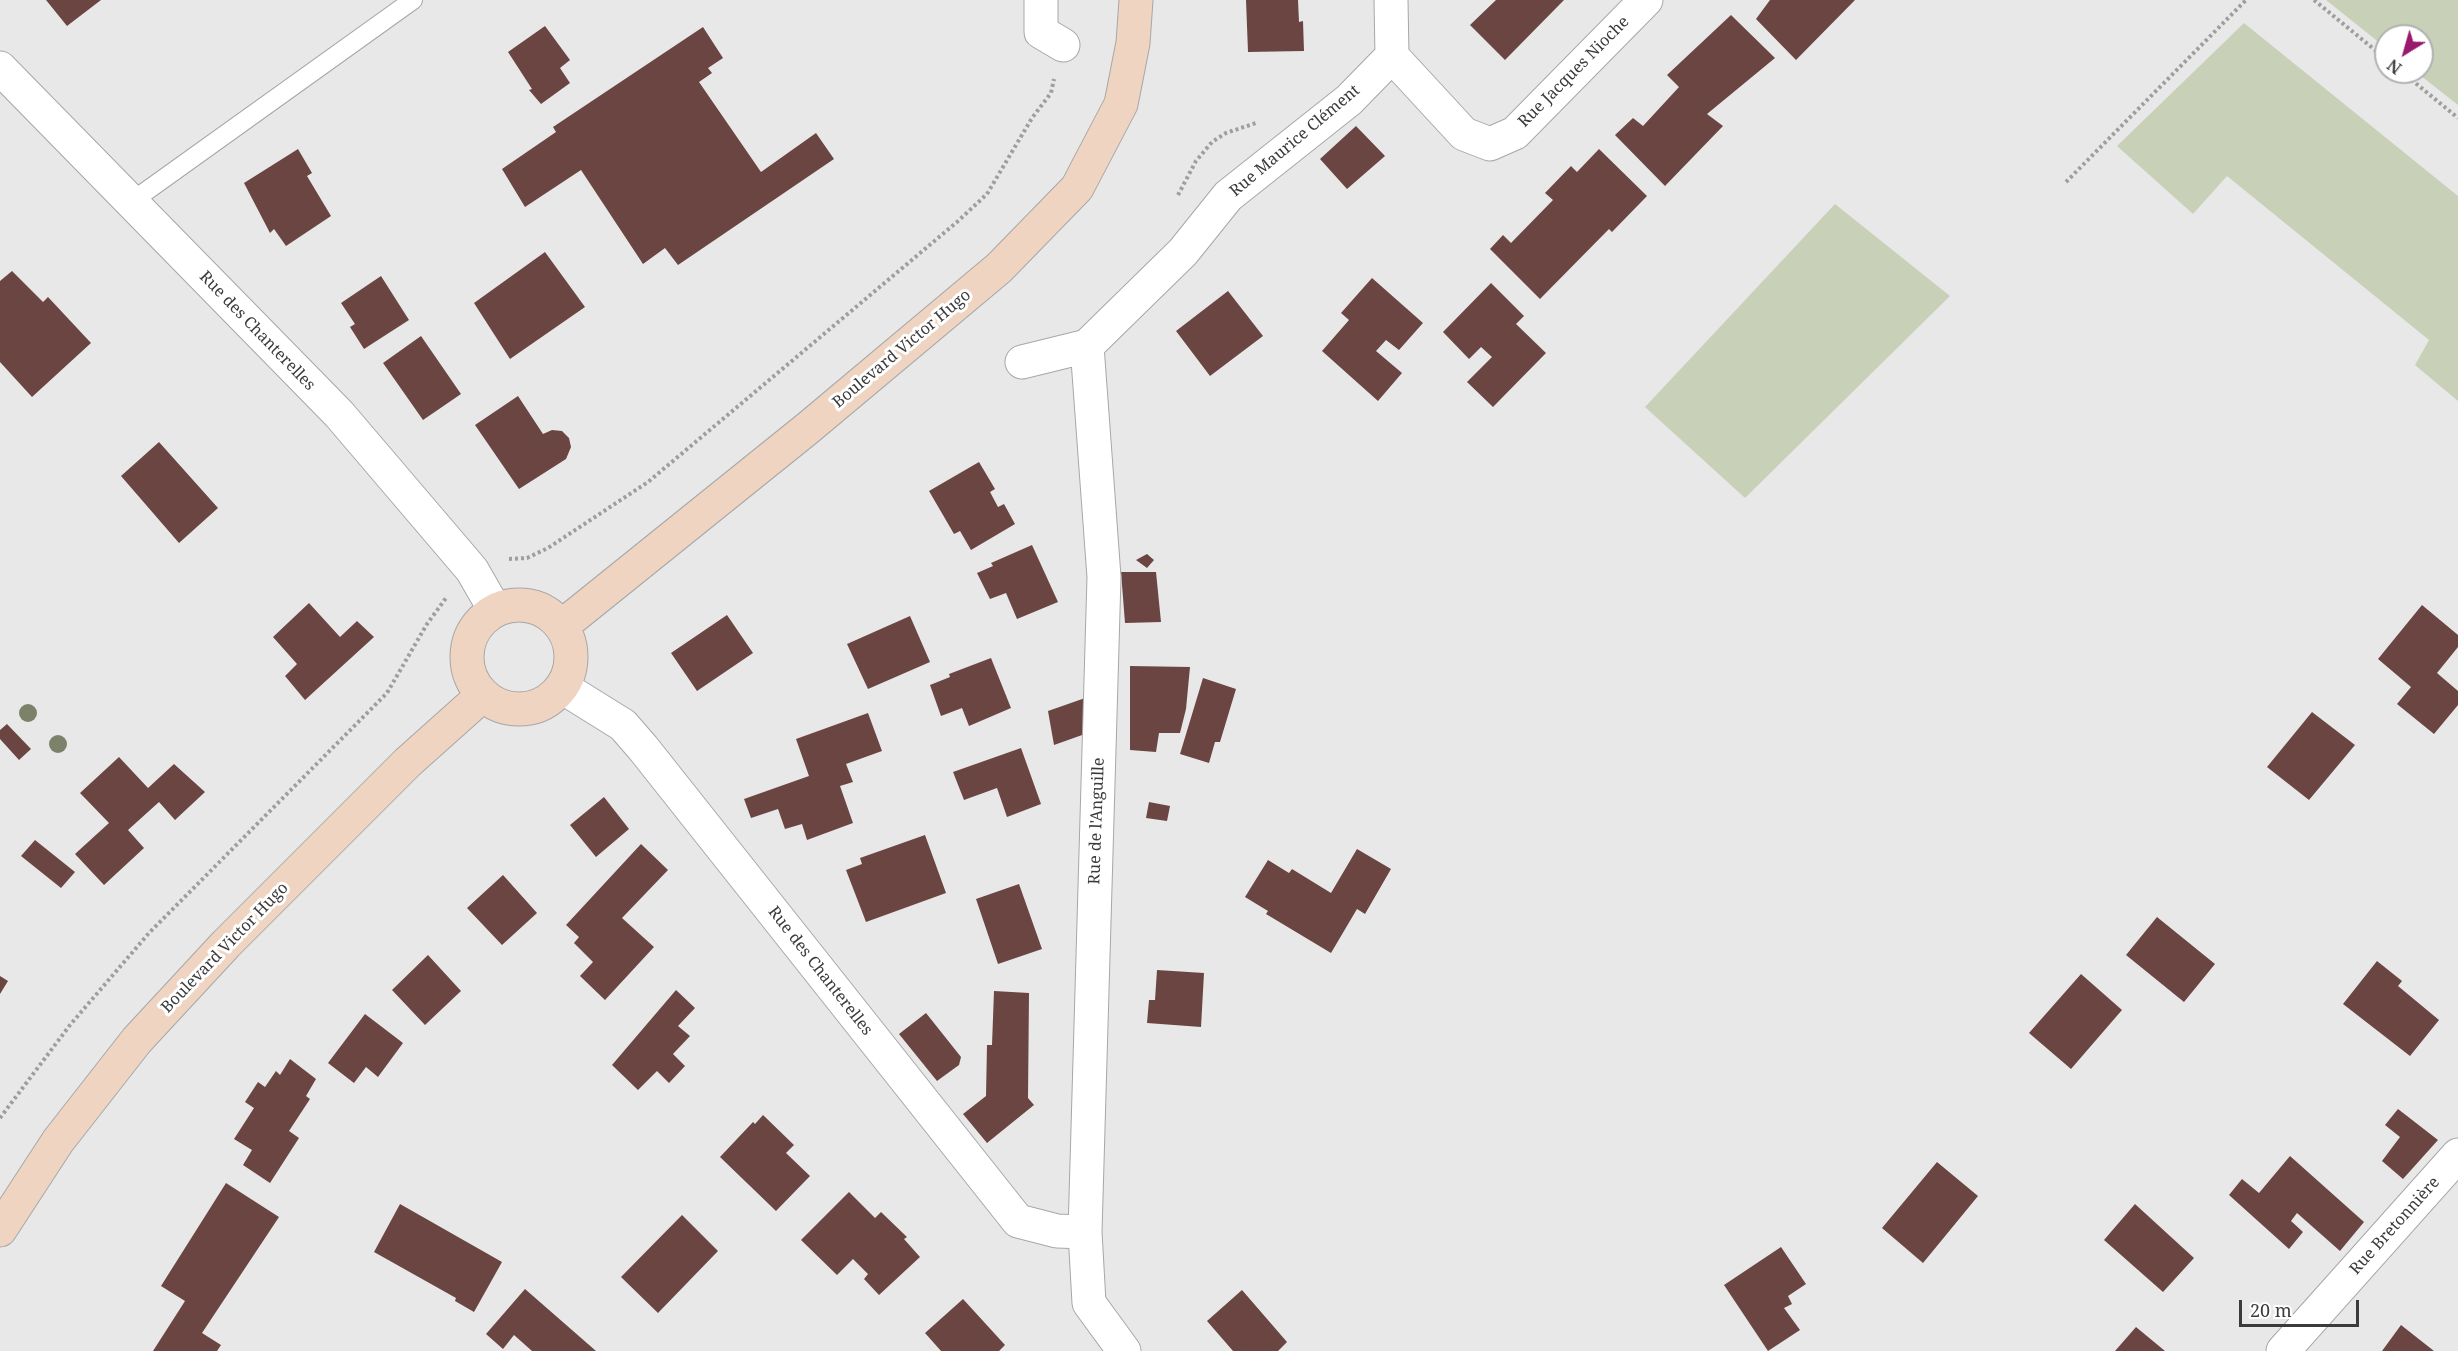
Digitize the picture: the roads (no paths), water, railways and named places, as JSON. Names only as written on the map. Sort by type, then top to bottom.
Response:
[{"type":"main road","name":"Boulevard Victor Hugo","points":[[562,626],[584,611],[808,428],[999,268],[1077,188],[1120,104],[1133,43],[1136,0]]},
{"type":"main road","points":[[517,605],[539,608],[562,626],[569,641],[572,657],[569,673],[562,687],[549,700],[533,707],[515,709],[498,705],[483,695],[470,673],[467,649],[472,633],[482,619],[495,609],[517,605]]},
{"type":"main road","name":"Boulevard Victor Hugo","points":[[0,1230],[58,1141],[137,1040],[226,944],[408,762],[483,695]]},
{"type":"street","points":[[1041,0],[1041,32],[1063,45]]},
{"type":"street","points":[[1391,0],[1392,56]]},
{"type":"street","name":"Rue Jacques Nioche","points":[[1392,56],[1464,134],[1490,144],[1515,133],[1646,0]]},
{"type":"street","name":"Rue Maurice Clément","points":[[1088,346],[1183,252],[1228,196],[1349,100],[1392,56]]},
{"type":"street","name":"Rue des Chanterelles","points":[[0,68],[339,414],[473,572],[495,609]]},
{"type":"street","points":[[1022,362],[1088,346]]},
{"type":"street","name":"Rue de l'Anguille","points":[[1088,346],[1104,578],[1085,1232],[1089,1303],[1124,1351]]},
{"type":"street","name":"Rue des Chanterelles","points":[[562,687],[623,725],[643,748],[1018,1221],[1057,1231],[1085,1232]]},
{"type":"street","name":"Rue Bretonnière","points":[[2283,1351],[2458,1155]]},
{"type":"lane","points":[[131,202],[412,0]]}]
